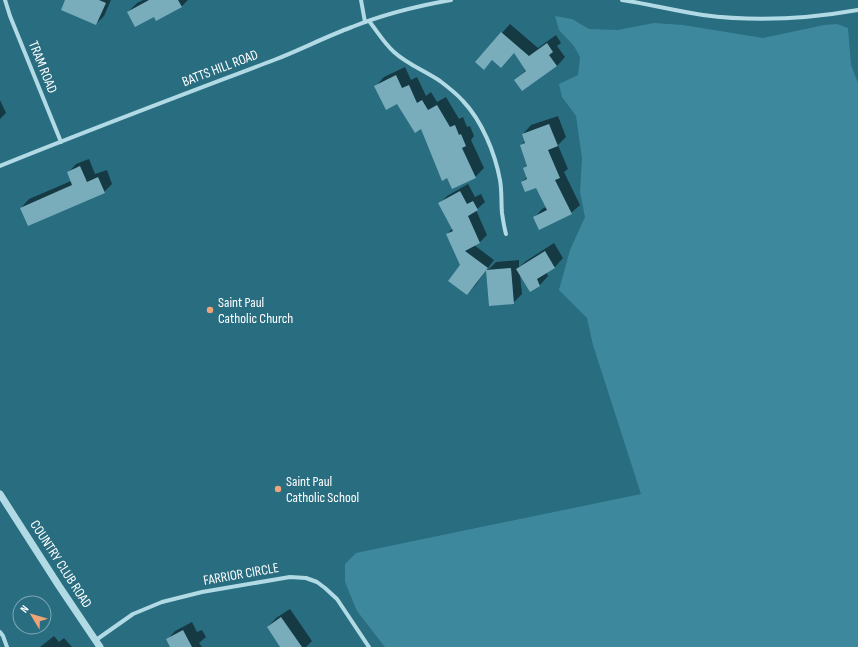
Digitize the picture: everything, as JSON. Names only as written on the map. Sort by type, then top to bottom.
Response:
[{"type":"street","name":"TRAM ROAD","points":[[5,0],[10,16],[61,142]]},
{"type":"street","points":[[361,0],[367,21],[393,51],[440,82],[464,101],[482,128],[497,166],[500,182],[502,214],[506,234]]},
{"type":"street","name":"BATTS HILL ROAD","points":[[0,166],[280,58],[367,21],[388,14],[451,0]]},
{"type":"street","points":[[622,0],[702,14],[736,18],[803,18],[858,10]]},
{"type":"street","name":"COUNTRY CLUB ROAD","points":[[0,494],[100,647]]},
{"type":"street","name":"FARRIOR CIRCLE","points":[[96,640],[132,614],[162,602],[202,592],[290,577],[306,578],[317,582],[338,599],[369,647]]},
{"type":"street","points":[[0,632],[7,647]]},
{"type":"shaded area","points":[[555,16],[572,19],[589,29],[618,30],[654,23],[683,25],[763,38],[824,25],[837,24],[848,28],[851,65],[858,83],[858,647],[385,647],[357,611],[345,582],[345,564],[356,553],[641,494],[593,345],[587,318],[559,290],[570,250],[585,217],[580,192],[582,158],[576,116],[562,97],[559,84],[578,75],[580,57],[574,46],[559,30]]},
{"type":"building","points":[[65,0],[99,0],[106,3],[96,25],[61,10]]},
{"type":"building","points":[[149,0],[178,0],[182,7],[156,21],[154,17],[135,27],[127,12]]},
{"type":"building","points":[[501,32],[529,56],[547,43],[553,52],[549,55],[557,66],[522,91],[514,80],[526,71],[514,53],[501,68],[492,60],[484,70],[475,62]]},
{"type":"building","points":[[396,75],[402,88],[409,85],[417,103],[422,100],[428,110],[437,105],[450,127],[455,125],[466,146],[462,148],[476,178],[452,189],[447,178],[442,181],[421,129],[415,133],[397,104],[386,110],[374,86]]},
{"type":"building","points":[[549,124],[558,146],[548,150],[560,178],[555,180],[572,214],[539,230],[533,217],[547,210],[536,188],[525,192],[521,182],[527,179],[523,168],[527,166],[520,145],[525,143],[522,134]]},
{"type":"building","points":[[80,166],[87,182],[98,177],[105,193],[28,226],[20,208],[72,185],[67,172]]},
{"type":"building","points":[[460,191],[467,204],[473,201],[478,210],[468,216],[480,243],[465,251],[488,268],[467,295],[448,281],[460,265],[446,234],[453,231],[438,203]]},
{"type":"building","points":[[545,251],[555,268],[537,279],[540,286],[530,292],[516,269]]},
{"type":"building","points":[[511,268],[514,304],[489,306],[486,270]]},
{"type":"building","points":[[281,617],[302,647],[280,647],[267,627]]},
{"type":"building","points":[[183,630],[192,647],[170,647],[166,639]]},
{"type":"place","name":"Saint Paul Catholic Church","points":[[210,310]]},
{"type":"place","name":"Saint Paul Catholic School","points":[[278,489]]}]
